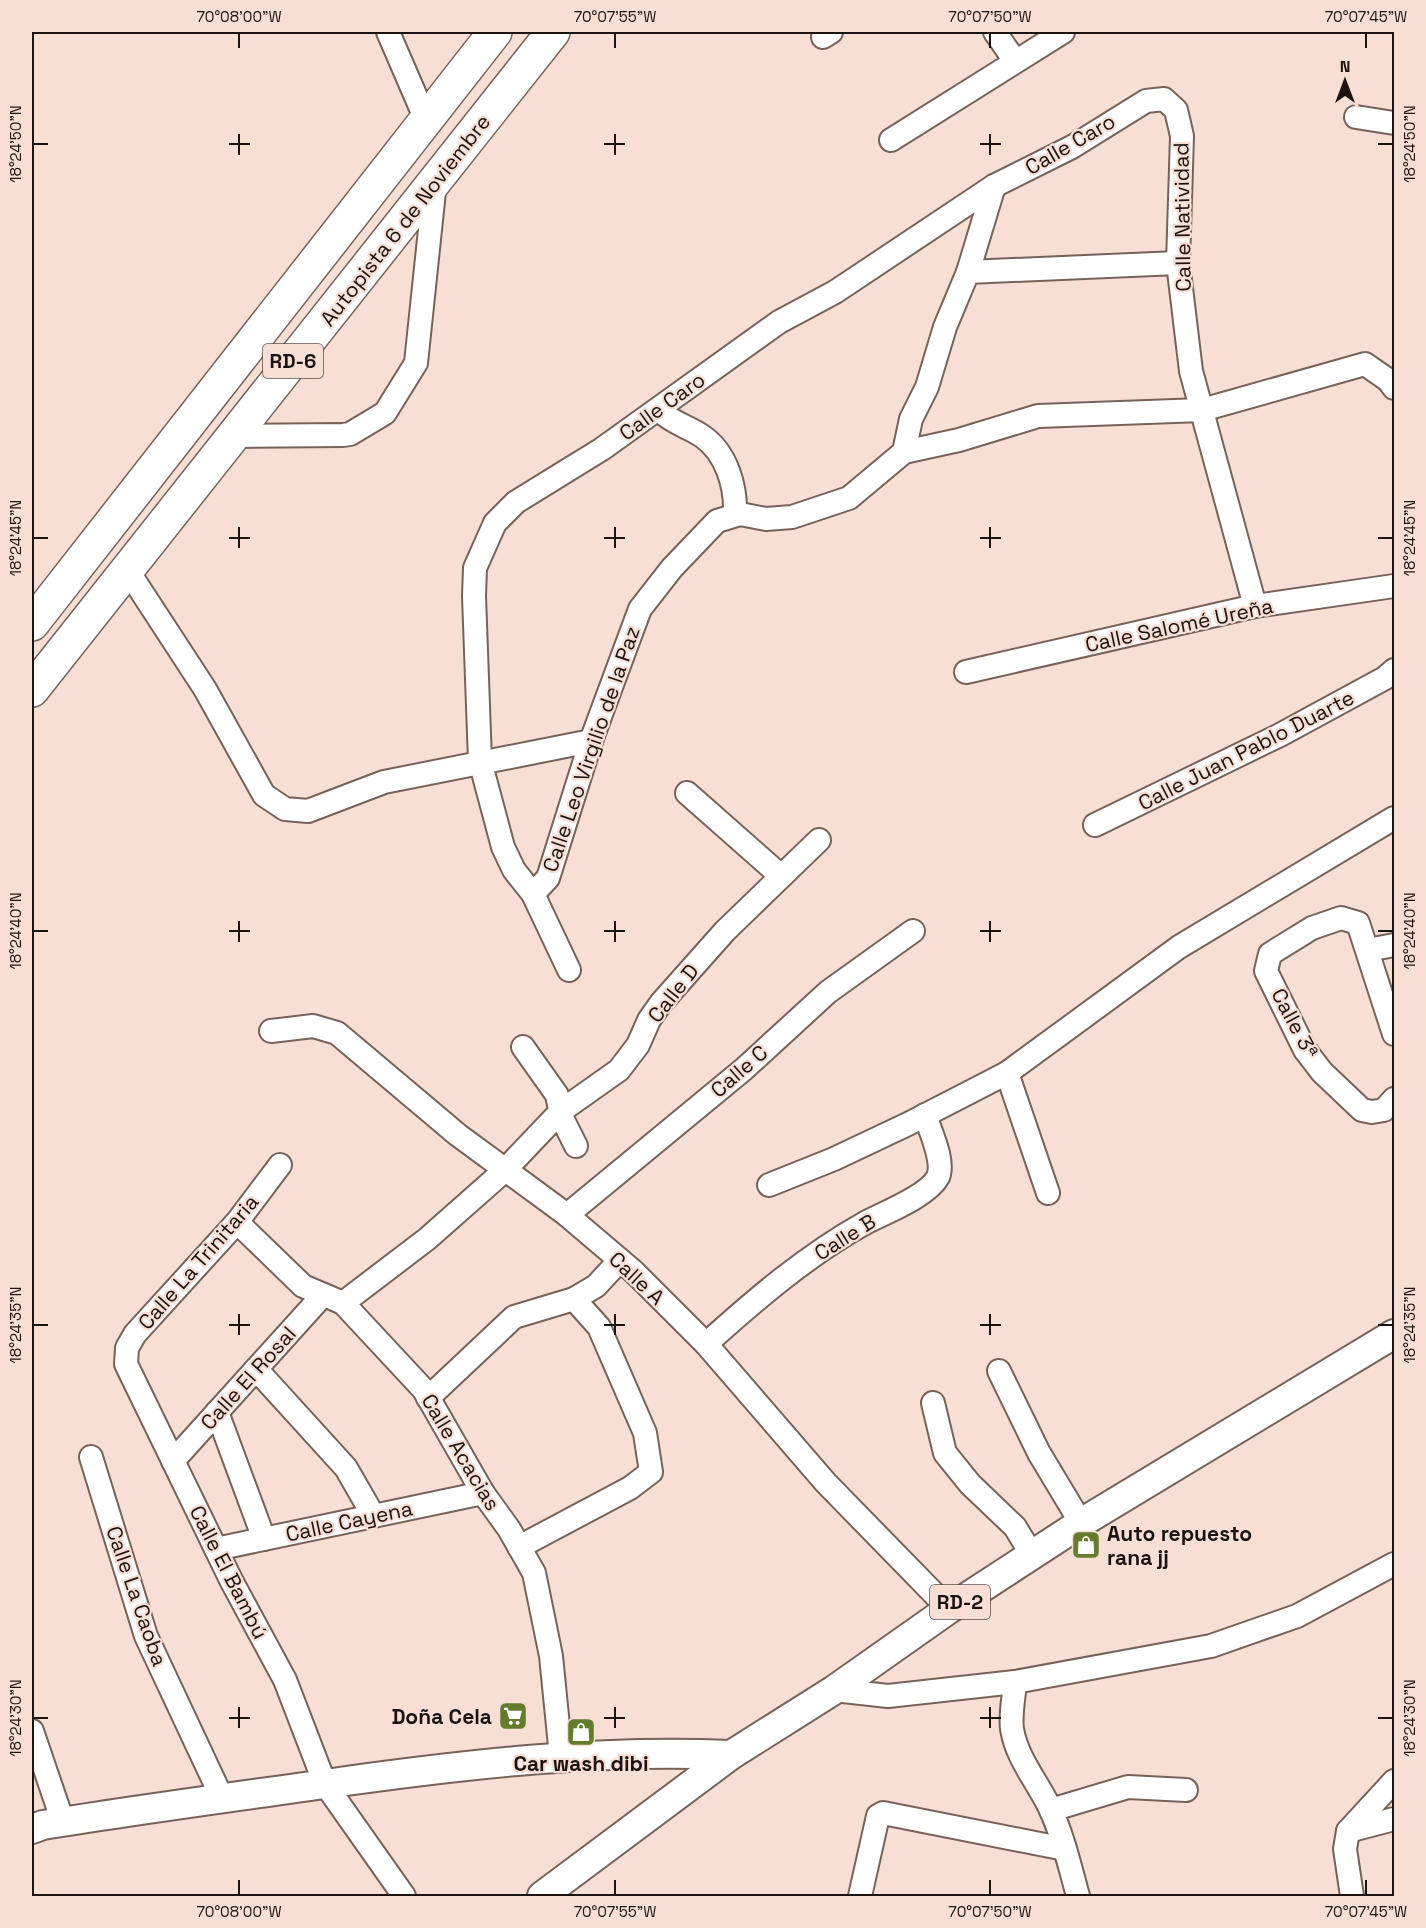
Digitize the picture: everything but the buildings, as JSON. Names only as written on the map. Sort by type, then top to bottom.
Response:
[{"type":"highway","name":"RD-6","points":[[32,624],[495,32]]},
{"type":"highway","name":"Autopista 6 de Noviembre","points":[[32,690],[553,32]]},
{"type":"main road","name":"RD-2","points":[[557,1891],[731,1755],[834,1690],[949,1610],[1081,1523],[1395,1334]]},
{"type":"main road","points":[[32,1829],[222,1797],[446,1767],[561,1756],[672,1752],[731,1755]]},
{"type":"street","points":[[388,32],[426,120]]},
{"type":"street","points":[[994,32],[1015,62]]},
{"type":"street","points":[[891,140],[1062,32]]},
{"type":"street","name":"Calle Caro","points":[[568,970],[533,894],[514,870],[503,847],[480,761],[475,568],[484,542],[495,523],[516,502],[602,449],[659,410],[779,322],[835,292],[994,186],[1072,147],[1146,101],[1164,99]]},
{"type":"street","name":"Calle Natividad","points":[[1164,99],[1176,110],[1182,136],[1178,262],[1191,371],[1203,410]]},
{"type":"street","points":[[1356,117],[1395,123]]},
{"type":"street","points":[[234,436],[350,434],[385,413],[416,363],[435,182]]},
{"type":"street","points":[[904,452],[911,419],[927,387],[945,327],[968,272],[994,186]]},
{"type":"street","points":[[968,272],[1178,262]]},
{"type":"street","points":[[659,410],[671,422],[705,438],[716,450],[734,485],[735,514],[766,519],[792,517],[849,498],[904,452],[959,440],[1038,416],[1203,410],[1365,364],[1388,380],[1395,388]]},
{"type":"street","points":[[1203,410],[1255,606]]},
{"type":"street","name":"Calle Leo Virgilio de la Paz","points":[[533,894],[548,878],[591,741],[642,606],[672,568],[714,523],[735,514]]},
{"type":"street","points":[[128,571],[205,689],[264,795],[276,806],[289,810],[308,811],[384,782],[480,761],[591,741]]},
{"type":"street","name":"Calle Salomé Ureña","points":[[966,672],[1255,606],[1395,586]]},
{"type":"street","name":"Calle Juan Pablo Duarte","points":[[1095,825],[1280,735],[1386,678],[1395,670]]},
{"type":"street","points":[[687,793],[781,876]]},
{"type":"street","points":[[769,1185],[834,1159],[1007,1073],[1179,947],[1395,818]]},
{"type":"street","name":"Calle D","points":[[504,1171],[561,1111],[613,1076],[628,1060],[661,1003],[725,931],[819,840]]},
{"type":"street","name":"Calle 3ª","points":[[1368,950],[1358,923],[1341,918],[1312,928],[1270,954],[1266,971],[1305,1050],[1322,1072],[1362,1110],[1372,1112],[1384,1110],[1395,1099]]},
{"type":"street","name":"Calle C","points":[[567,1215],[744,1069],[828,992],[913,931]]},
{"type":"street","points":[[1392,1023],[1368,950],[1395,945]]},
{"type":"street","name":"Calle A","points":[[271,1031],[313,1026],[337,1033],[504,1171],[567,1215],[620,1260],[706,1344],[826,1483],[949,1610]]},
{"type":"street","points":[[523,1047],[557,1095],[561,1111],[576,1146]]},
{"type":"street","points":[[1007,1073],[1048,1193]]},
{"type":"street","name":"Calle B","points":[[706,1344],[768,1289],[822,1250],[911,1199],[934,1182],[940,1166],[925,1115]]},
{"type":"street","name":"Calle La Trinitaria","points":[[126,1364],[127,1348],[135,1335],[237,1222],[280,1165]]},
{"type":"street","name":"Calle El Rosal","points":[[173,1461],[256,1369],[333,1299],[427,1239],[504,1171]]},
{"type":"street","name":"Calle Acacias","points":[[237,1222],[303,1286],[333,1299],[428,1398],[483,1493],[519,1547],[534,1573],[551,1656],[561,1756]]},
{"type":"street","points":[[428,1398],[514,1317],[574,1299],[596,1286],[620,1260]]},
{"type":"street","points":[[519,1547],[630,1488],[651,1472],[645,1433],[599,1327],[574,1299]]},
{"type":"street","name":"Calle El Bambú","points":[[126,1364],[216,1549],[285,1680],[326,1784],[404,1896]]},
{"type":"street","points":[[256,1369],[346,1468],[373,1515]]},
{"type":"street","points":[[999,1371],[1039,1453],[1081,1523]]},
{"type":"street","points":[[933,1403],[945,1453],[970,1484],[1015,1527],[1032,1555]]},
{"type":"street","points":[[217,1412],[264,1539]]},
{"type":"street","name":"Calle La Caoba","points":[[91,1457],[146,1636],[222,1797]]},
{"type":"street","name":"Calle Cayena","points":[[216,1549],[483,1493]]},
{"type":"street","points":[[834,1690],[888,1696],[1015,1682],[1211,1646],[1297,1616],[1395,1564]]},
{"type":"street","points":[[1015,1682],[1012,1727],[1019,1755],[1051,1810],[1078,1896]]},
{"type":"street","points":[[32,1731],[63,1822]]},
{"type":"street","points":[[1352,1896],[1345,1849],[1348,1831],[1395,1781]]},
{"type":"street","points":[[1051,1810],[1128,1787],[1186,1790]]},
{"type":"street","points":[[860,1896],[878,1816],[883,1813],[1065,1849]]},
{"type":"street","points":[[1348,1831],[1395,1819]]},
{"type":"place","name":"Auto repuesto rana jj","points":[[1086,1545]]},
{"type":"place","name":"Doña Cela","points":[[513,1716]]},
{"type":"place","name":"Car wash dibi","points":[[581,1732]]}]
